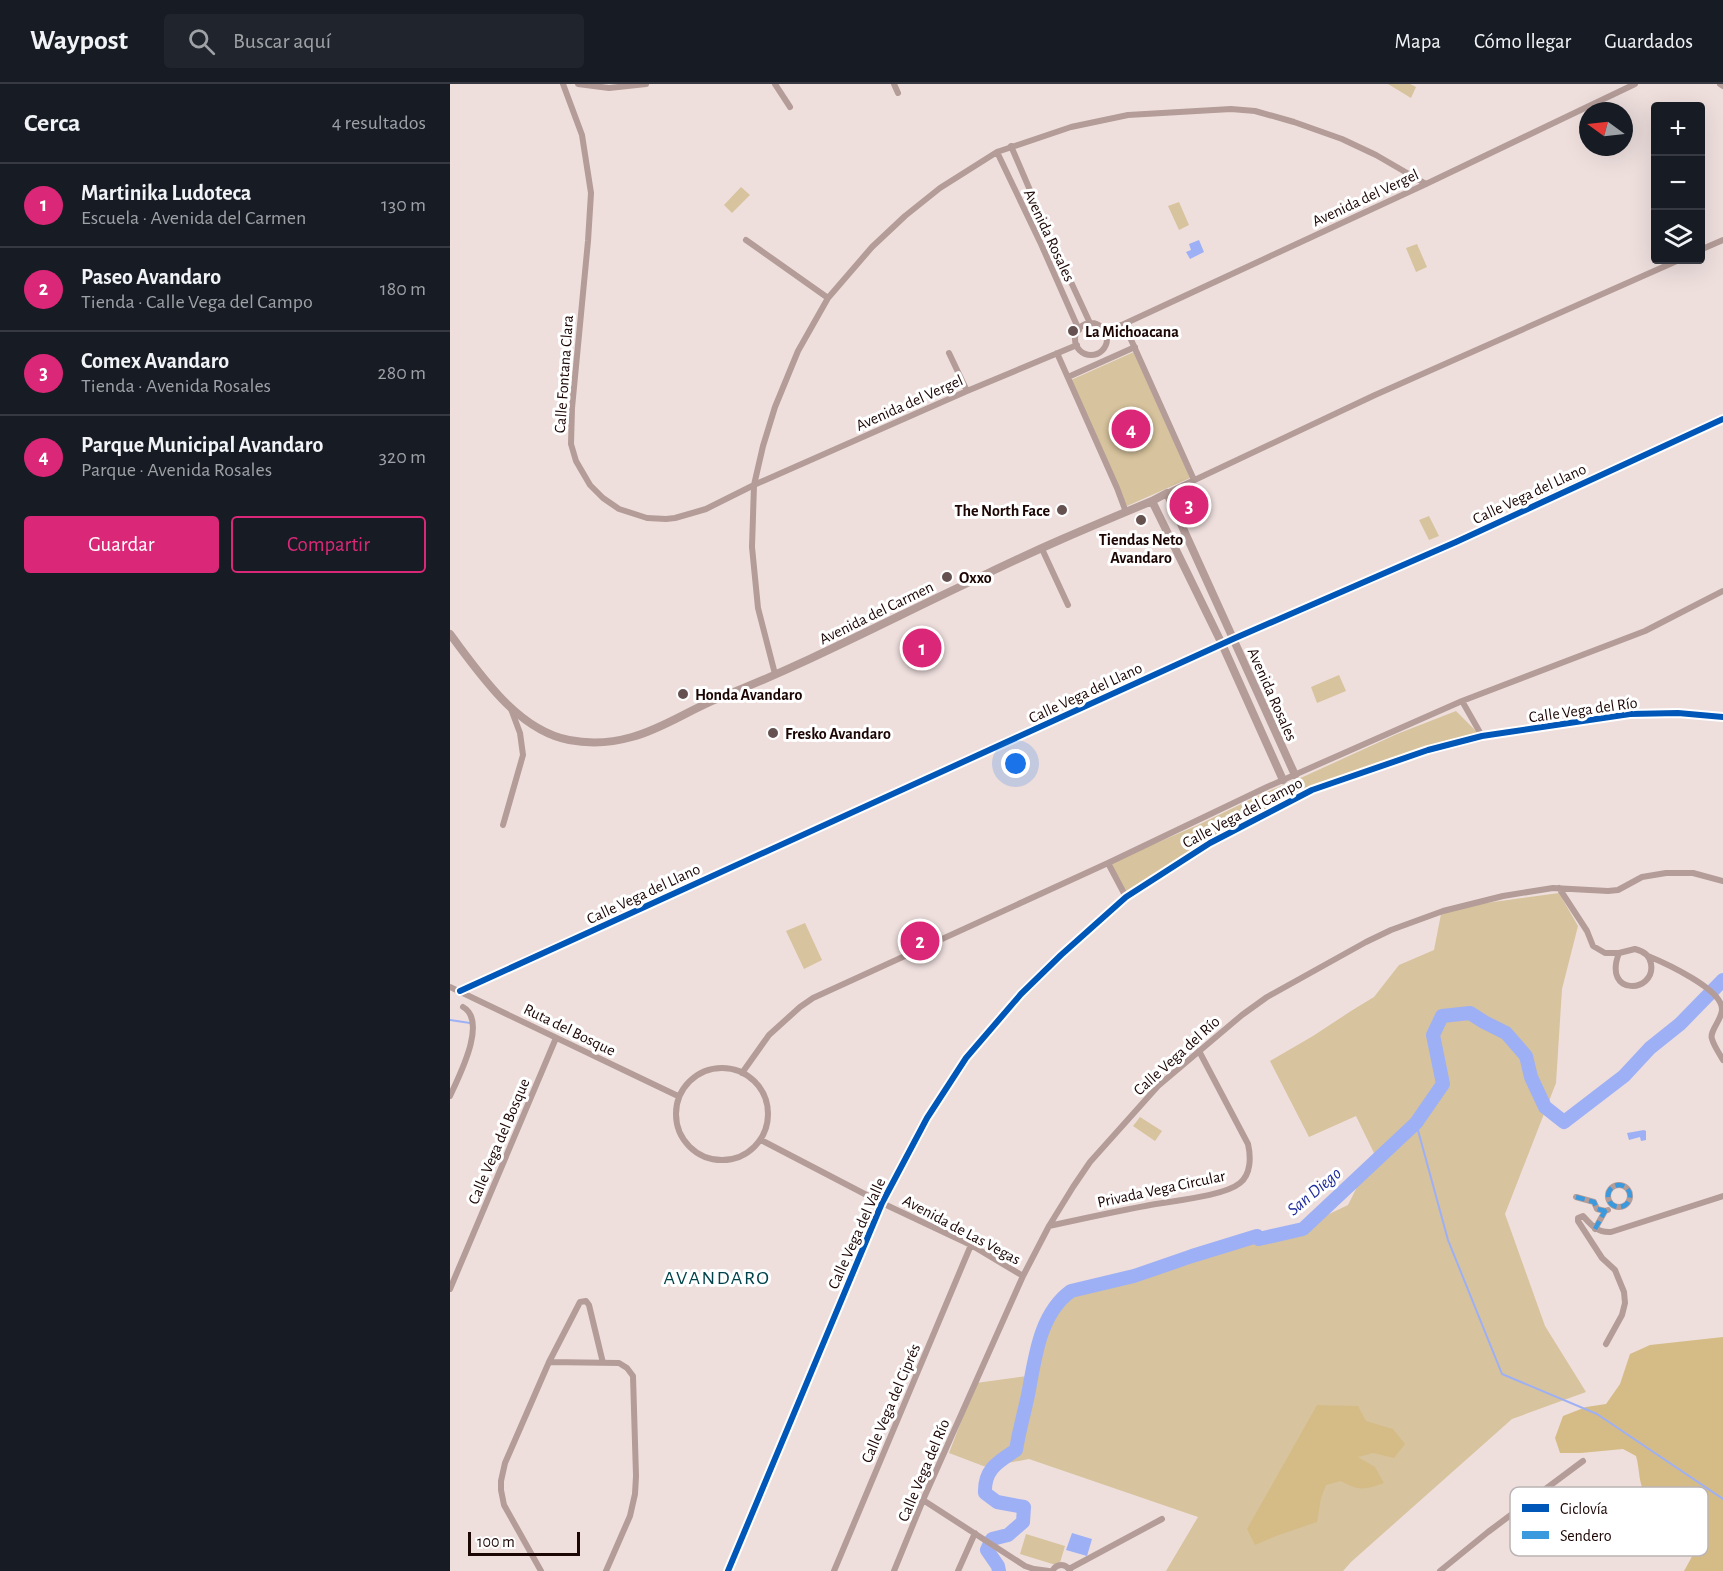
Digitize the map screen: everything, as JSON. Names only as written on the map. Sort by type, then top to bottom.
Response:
[{"type":"street","name":"Calle Fontana Clara","points":[[562,84],[582,135],[591,193],[571,425],[573,452],[580,470],[596,492],[611,504],[628,513],[656,519],[675,518],[706,509],[754,485]]},
{"type":"street","points":[[578,84],[609,88],[646,84]]},
{"type":"street","points":[[775,84],[790,107]]},
{"type":"street","points":[[894,84],[898,93]]},
{"type":"street","name":"Avenida del Vergel","points":[[1104,331],[1124,324],[1426,184],[1635,84]]},
{"type":"street","points":[[775,674],[758,608],[752,547],[754,485],[765,436],[782,388],[807,333],[828,298],[865,255],[905,216],[959,175],[997,152],[1071,127],[1128,115],[1188,113],[1208,109],[1256,111],[1294,122],[1359,146],[1426,184]]},
{"type":"street","name":"Avenida Rosales","points":[[1011,146],[1090,323]]},
{"type":"street","name":"Avenida Rosales","points":[[997,152],[1041,244],[1078,330]]},
{"type":"street","points":[[1041,244],[1051,239]]},
{"type":"street","points":[[746,240],[828,298]]},
{"type":"street","points":[[1705,248],[1723,240]]},
{"type":"street","points":[[1152,501],[1376,395],[1671,264]]},
{"type":"street","points":[[1090,323],[1098,325],[1106,336],[1105,346],[1097,353],[1087,354],[1082,352],[1075,339],[1078,330],[1090,323]]},
{"type":"street","points":[[1124,324],[1194,480]]},
{"type":"street","name":"Avenida del Vergel","points":[[754,485],[1077,345]]},
{"type":"street","points":[[1068,377],[1135,347]]},
{"type":"street","points":[[949,353],[967,391]]},
{"type":"street","points":[[1057,353],[1126,512]]},
{"type":"street","points":[[1097,353],[1102,362]]},
{"type":"street","name":"Calle Vega del Llano","points":[[460,991],[1233,639],[1456,542],[1723,419]]},
{"type":"street","name":"Avenida Rosales","points":[[1167,493],[1295,775]]},
{"type":"street","name":"Avenida Rosales","points":[[1152,501],[1222,644],[1283,780]]},
{"type":"street","name":"Avenida del Carmen","points":[[450,634],[507,704],[532,725],[567,740],[605,742],[644,734],[716,699],[877,628],[975,579],[1152,501]]},
{"type":"street","points":[[1041,549],[1068,605]]},
{"type":"street","name":"Calle Vega del Campo","points":[[742,1073],[769,1035],[792,1013],[813,998],[1283,780],[1462,701],[1645,631],[1723,591]]},
{"type":"street","points":[[1462,701],[1482,736]]},
{"type":"street","points":[[503,825],[523,755],[520,733],[507,704]]},
{"type":"street","name":"Calle Vega del Río","points":[[1482,736],[1630,714],[1678,713],[1723,717]]},
{"type":"street","name":"Calle Vega del Campo","points":[[1126,897],[1210,843],[1312,790],[1428,750],[1482,736]]},
{"type":"street","points":[[1108,863],[1126,897]]},
{"type":"street","name":"Calle Vega del Río","points":[[894,1571],[923,1500],[1023,1276],[1073,1186],[1090,1162],[1158,1086],[1242,1015],[1267,998],[1391,930],[1443,911],[1503,896],[1559,888],[1618,890],[1642,877],[1666,873],[1693,873],[1723,881]]},
{"type":"street","points":[[1559,888],[1587,931],[1593,945],[1605,953],[1619,953],[1635,949],[1642,951],[1713,992],[1722,1005],[1722,1013],[1711,1037],[1723,1060]]},
{"type":"street","name":"Calle Vega del Valle","points":[[728,1571],[882,1203],[927,1118],[966,1058],[1022,994],[1061,955],[1126,897]]},
{"type":"street","points":[[1619,953],[1615,970],[1620,980],[1629,986],[1640,984],[1649,977],[1652,966],[1648,956]]},
{"type":"street","name":"Ruta del Bosque","points":[[450,987],[678,1096]]},
{"type":"street","points":[[450,1096],[474,1030],[471,1014],[463,1007]]},
{"type":"street","name":"Calle Vega del Bosque","points":[[450,1288],[556,1038]]},
{"type":"street","name":"Privada Vega Circular","points":[[1049,1226],[1219,1192],[1243,1180],[1249,1167],[1248,1144],[1199,1051]]},
{"type":"street","points":[[726,1069],[742,1073],[756,1083],[764,1093],[768,1105],[768,1123],[761,1140],[751,1150],[737,1157],[722,1159],[707,1156],[694,1149],[683,1138],[677,1125],[675,1110],[678,1096],[689,1080],[706,1071],[726,1069]]},
{"type":"street","name":"Avenida de Las Vegas","points":[[761,1140],[882,1203],[971,1245],[1023,1276]]},
{"type":"street","points":[[1606,1344],[1622,1315],[1625,1298],[1615,1270],[1595,1249],[1578,1218],[1583,1216],[1595,1229],[1606,1232],[1618,1231],[1723,1196]]},
{"type":"street","points":[[1576,1197],[1594,1202],[1599,1210],[1605,1211],[1614,1207]]},
{"type":"street","points":[[1595,1229],[1605,1211]]},
{"type":"street","name":"Calle Vega del Ciprés","points":[[834,1571],[971,1245]]},
{"type":"street","points":[[541,1571],[504,1505],[501,1481],[505,1463],[549,1362],[580,1302],[586,1301],[589,1305],[603,1363]]},
{"type":"street","points":[[549,1362],[618,1363],[633,1376],[635,1494],[630,1516],[606,1571]]},
{"type":"street","points":[[1548,1487],[1583,1461]]},
{"type":"street","points":[[923,1500],[1025,1566],[1051,1571],[1060,1565],[1070,1570],[1162,1519]]},
{"type":"street","points":[[1440,1571],[1510,1516]]},
{"type":"street","points":[[958,1571],[975,1533]]},
{"type":"shaded area","points":[[1388,84],[1410,84],[1416,87],[1411,98]]},
{"type":"shaded area","points":[[741,187],[750,195],[732,213],[724,205]]},
{"type":"shaded area","points":[[1179,202],[1189,225],[1179,230],[1168,206]]},
{"type":"shaded area","points":[[1417,244],[1427,267],[1416,272],[1406,248]]},
{"type":"shaded area","points":[[1136,351],[1190,478],[1127,506],[1071,380]]},
{"type":"shaded area","points":[[1429,516],[1439,536],[1429,540],[1419,520]]},
{"type":"shaded area","points":[[1339,675],[1346,691],[1317,703],[1311,687]]},
{"type":"shaded area","points":[[1456,711],[1480,735],[1325,783],[1188,854],[1126,895],[1110,863],[1397,734]]},
{"type":"shaded area","points":[[1559,893],[1578,926],[1562,989],[1556,1083],[1505,1214],[1545,1326],[1586,1392],[1512,1419],[1343,1571],[1166,1571],[1198,1517],[1029,1459],[986,1467],[949,1453],[976,1383],[1027,1376],[1037,1340],[1047,1317],[1053,1306],[1070,1289],[1134,1274],[1259,1235],[1260,1238],[1302,1227],[1348,1205],[1374,1153],[1356,1116],[1309,1137],[1270,1061],[1374,997],[1399,965],[1434,950],[1442,909]]},
{"type":"shaded area","points":[[805,923],[822,960],[804,969],[786,931]]},
{"type":"shaded area","points":[[1140,1117],[1162,1131],[1155,1141],[1133,1126]]},
{"type":"shaded area","points":[[1723,1337],[1723,1571],[1684,1571],[1692,1556],[1708,1556],[1708,1487],[1642,1487],[1636,1456],[1623,1449],[1560,1453],[1555,1438],[1563,1416],[1586,1407],[1606,1404],[1620,1384],[1630,1354],[1650,1345]]},
{"type":"shaded area","points":[[1317,1405],[1358,1406],[1366,1421],[1393,1429],[1405,1444],[1394,1458],[1373,1453],[1358,1457],[1375,1467],[1384,1483],[1362,1488],[1352,1487],[1341,1481],[1326,1485],[1317,1522],[1255,1545],[1247,1529]]},
{"type":"shaded area","points":[[1026,1534],[1065,1546],[1059,1566],[1020,1554]]},
{"type":"water","points":[[1199,240],[1204,252],[1190,259],[1186,252],[1191,250],[1189,244]]},
{"type":"water","points":[[1644,1130],[1646,1140],[1641,1141],[1640,1137],[1629,1140],[1627,1133]]},
{"type":"water","points":[[1072,1533],[1092,1539],[1087,1556],[1066,1550]]},
{"type":"waterway","name":"San Diego","points":[[999,1571],[987,1550],[992,1539],[1008,1535],[1023,1522],[1024,1507],[997,1502],[985,1493],[985,1485],[993,1467],[1016,1450],[1040,1338],[1052,1312],[1071,1291],[1134,1276],[1257,1236],[1259,1239],[1303,1229],[1416,1123],[1443,1084],[1433,1035],[1442,1016],[1470,1013],[1506,1033],[1526,1056],[1531,1077],[1545,1107],[1564,1122],[1624,1076],[1650,1048],[1680,1024],[1723,980]]},
{"type":"waterway","points":[[450,1020],[470,1023]]},
{"type":"waterway","points":[[1416,1123],[1448,1240],[1502,1374],[1597,1414],[1705,1487]]},
{"type":"waterway","points":[[1708,1489],[1723,1499]]},
{"type":"marked path","points":[[1619,1185],[1627,1188],[1630,1196],[1627,1204],[1619,1207],[1611,1204],[1608,1196],[1611,1188],[1619,1185]]},
{"type":"marked path","points":[[1576,1197],[1594,1202],[1597,1209],[1605,1211]]},
{"type":"marked path","points":[[1595,1229],[1605,1211],[1609,1209]]},
{"type":"cycle path","points":[[460,991],[1233,639],[1456,542],[1723,419]]},
{"type":"cycle path","points":[[728,1571],[882,1203],[927,1118],[966,1058],[1021,994],[1126,897],[1210,843],[1312,790],[1428,750],[1482,736],[1630,714],[1678,713],[1723,717]]},
{"type":"place","name":"La Michoacana","points":[[1073,331]]},
{"type":"place","name":"Parque Municipal Avandaro","points":[[1131,429]]},
{"type":"place","name":"Comex Avandaro","points":[[1189,505]]},
{"type":"place","name":"The North Face","points":[[1062,510]]},
{"type":"place","name":"Tiendas Neto Avandaro","points":[[1141,520]]},
{"type":"place","name":"Oxxo","points":[[947,577]]},
{"type":"place","name":"Martinika Ludoteca","points":[[922,648]]},
{"type":"place","name":"Honda Avandaro","points":[[683,694]]},
{"type":"place","name":"Fresko Avandaro","points":[[773,733]]},
{"type":"place","name":"Paseo Avandaro","points":[[920,941]]},
{"type":"district","name":"AVANDARO","points":[[717,1277]]}]
